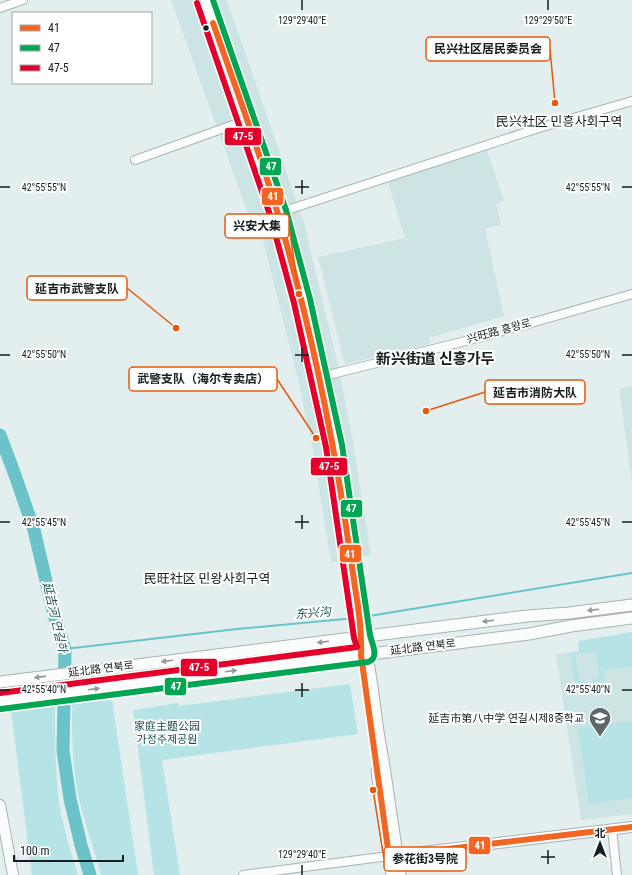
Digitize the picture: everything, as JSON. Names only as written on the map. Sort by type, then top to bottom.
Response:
[{"type":"main road","name":"延北路 연북로","points":[[0,682],[527,616],[569,613],[632,605]]},
{"type":"main road","name":"延北路 연북로","points":[[0,701],[529,634],[571,626],[632,618]]},
{"type":"main road","points":[[362,637],[393,855],[392,875]]},
{"type":"main road","points":[[393,855],[400,875]]},
{"type":"street","points":[[0,8],[23,0]]},
{"type":"street","points":[[205,0],[278,213],[302,301],[334,446],[362,637]]},
{"type":"street","points":[[278,213],[539,128],[632,101]]},
{"type":"street","points":[[135,160],[247,120]]},
{"type":"street","name":"兴旺路 흥왕로","points":[[320,377],[482,337],[632,294]]},
{"type":"street","points":[[0,805],[13,875]]},
{"type":"street","points":[[243,875],[393,855],[632,827]]},
{"type":"street","points":[[612,829],[617,875]]},
{"type":"shaded area","points":[[171,0],[227,0],[304,223],[338,365],[352,436],[371,555],[331,562],[312,445],[297,375],[258,221],[253,222],[248,214]]},
{"type":"shaded area","points":[[487,150],[504,201],[496,203],[501,225],[485,229],[504,316],[429,338],[430,344],[345,364],[318,257],[405,238],[387,179]]},
{"type":"shaded area","points":[[632,386],[632,483],[619,389]]},
{"type":"shaded area","name":"延吉市第八中学 연길시제8중학교","points":[[632,645],[632,814],[581,820],[556,654]]},
{"type":"green space","points":[[632,632],[632,667],[603,670],[604,681],[593,683],[592,679],[599,678],[596,652],[575,654],[580,682],[586,682],[586,685],[576,686],[570,653],[579,651],[578,641]]},
{"type":"green space","name":"家庭主题公园 가정주제공원","points":[[350,684],[358,734],[162,760],[180,875],[154,875],[133,710],[178,703],[179,706]]},
{"type":"green space","points":[[112,700],[138,875],[101,875],[84,818],[76,783],[72,733],[72,703]]},
{"type":"green space","points":[[55,705],[56,761],[59,804],[66,835],[78,875],[32,875],[11,711]]},
{"type":"green space","points":[[632,721],[632,798],[589,804],[578,728]]},
{"type":"waterway","name":"东兴沟","points":[[0,435],[34,530],[54,615],[65,649],[63,751],[70,799],[90,875]]},
{"type":"waterway","name":"东兴沟","points":[[363,617],[632,573]]},
{"type":"waterway","name":"东兴沟","points":[[65,649],[237,629],[356,618]]},
{"type":"transit line","name":"47","points":[[1,709],[368,662],[374,657],[342,445],[310,299],[286,210],[213,0]]},
{"type":"transit line","name":"47-5","points":[[0,693],[357,647],[354,638],[326,447],[294,303],[270,215],[197,3]]},
{"type":"transit line","name":"41","points":[[213,23],[274,202],[291,262],[317,366],[337,471],[358,604],[361,629],[361,655],[389,856],[632,827]]},
{"type":"place","name":"民兴社区居民委员会","points":[[555,103]]},
{"type":"place","name":"兴安大集","points":[[299,294]]},
{"type":"place","name":"延吉市武警支队","points":[[176,328]]},
{"type":"place","name":"延吉市消防大队","points":[[426,411]]},
{"type":"place","name":"武警支队（海尔专卖店）","points":[[316,438]]},
{"type":"place","name":"延吉市第八中学 연길시제8중학교","points":[[600,738]]},
{"type":"place","name":"参花街3号院","points":[[373,790]]},
{"type":"district","name":"民兴社区 민흥사회구역","points":[[559,121]]},
{"type":"district","name":"新兴街道 신흥가두","points":[[435,359]]},
{"type":"district","name":"民旺社区 민왕사회구역","points":[[207,578]]},
{"type":"water label","name":"延吉河 연길하","points":[[55,617]]}]
